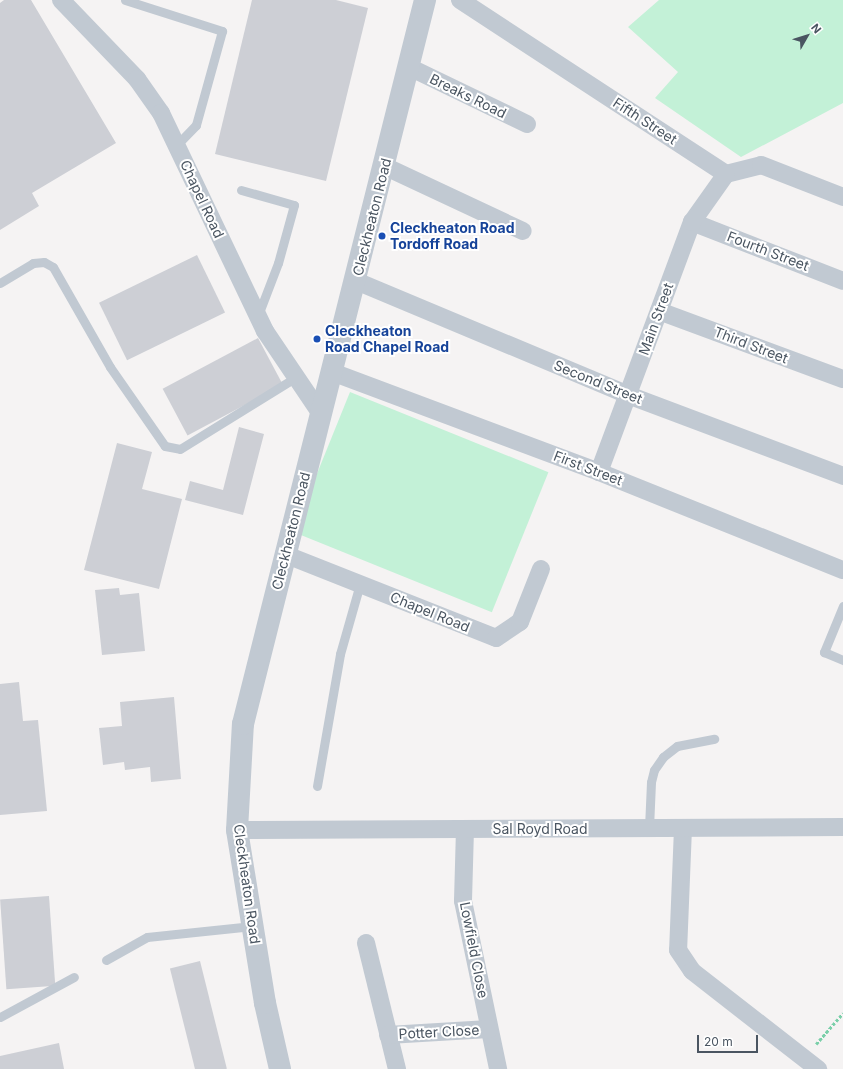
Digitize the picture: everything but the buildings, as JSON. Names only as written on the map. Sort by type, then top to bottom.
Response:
[{"type":"street","name":"Chapel Road","points":[[61,0],[137,79],[161,113],[258,316],[321,414]]},
{"type":"street","name":"Cleckheaton Road","points":[[280,1069],[265,1003],[237,830],[243,724],[284,554],[356,281],[425,0]]},
{"type":"street","name":"Fifth Street","points":[[460,0],[726,174]]},
{"type":"street","name":"Breaks Road","points":[[409,67],[527,124]]},
{"type":"street","points":[[384,166],[523,231]]},
{"type":"street","points":[[726,174],[761,166],[843,197]]},
{"type":"street","name":"Main Street","points":[[599,472],[692,222],[726,174]]},
{"type":"street","name":"Fourth Street","points":[[692,222],[843,281]]},
{"type":"street","name":"Second Street","points":[[356,281],[628,395],[843,476]]},
{"type":"street","name":"Third Street","points":[[660,310],[843,379]]},
{"type":"street","name":"First Street","points":[[332,372],[599,472],[843,570]]},
{"type":"street","name":"Chapel Road","points":[[284,554],[496,638],[520,622],[541,569]]},
{"type":"street","name":"Sal Royd Road","points":[[237,830],[843,827]]},
{"type":"street","points":[[684,828],[678,950],[692,971],[811,1064]]},
{"type":"street","name":"Lowfield Close","points":[[465,829],[463,901],[498,1069]]},
{"type":"street","name":"Potter Close","points":[[366,944],[397,1069]]},
{"type":"street","name":"Potter Close","points":[[388,1035],[490,1030]]},
{"type":"lane","points":[[125,0],[222,31],[196,125],[177,145]]},
{"type":"lane","points":[[241,190],[294,205],[278,263],[258,316]]},
{"type":"lane","points":[[0,283],[33,263],[44,262],[53,267],[110,366],[165,446],[180,449],[296,377]]},
{"type":"lane","points":[[317,786],[340,654],[360,584]]},
{"type":"lane","points":[[843,606],[824,652],[843,660]]},
{"type":"lane","points":[[649,828],[651,782],[654,770],[663,757],[678,746],[714,739]]},
{"type":"lane","points":[[106,960],[147,937],[252,926]]},
{"type":"lane","points":[[0,1016],[74,977]]},
{"type":"path","points":[[811,1064],[843,1012]]},
{"type":"green space","points":[[659,0],[843,0],[843,103],[741,157],[655,98],[678,72],[628,27]]},
{"type":"green space","points":[[350,392],[548,472],[492,612],[293,532]]},
{"type":"place","name":"Cleckheaton Road Tordoff Road","points":[[382,236]]},
{"type":"place","name":"Cleckheaton Road Chapel Road","points":[[317,339]]}]
